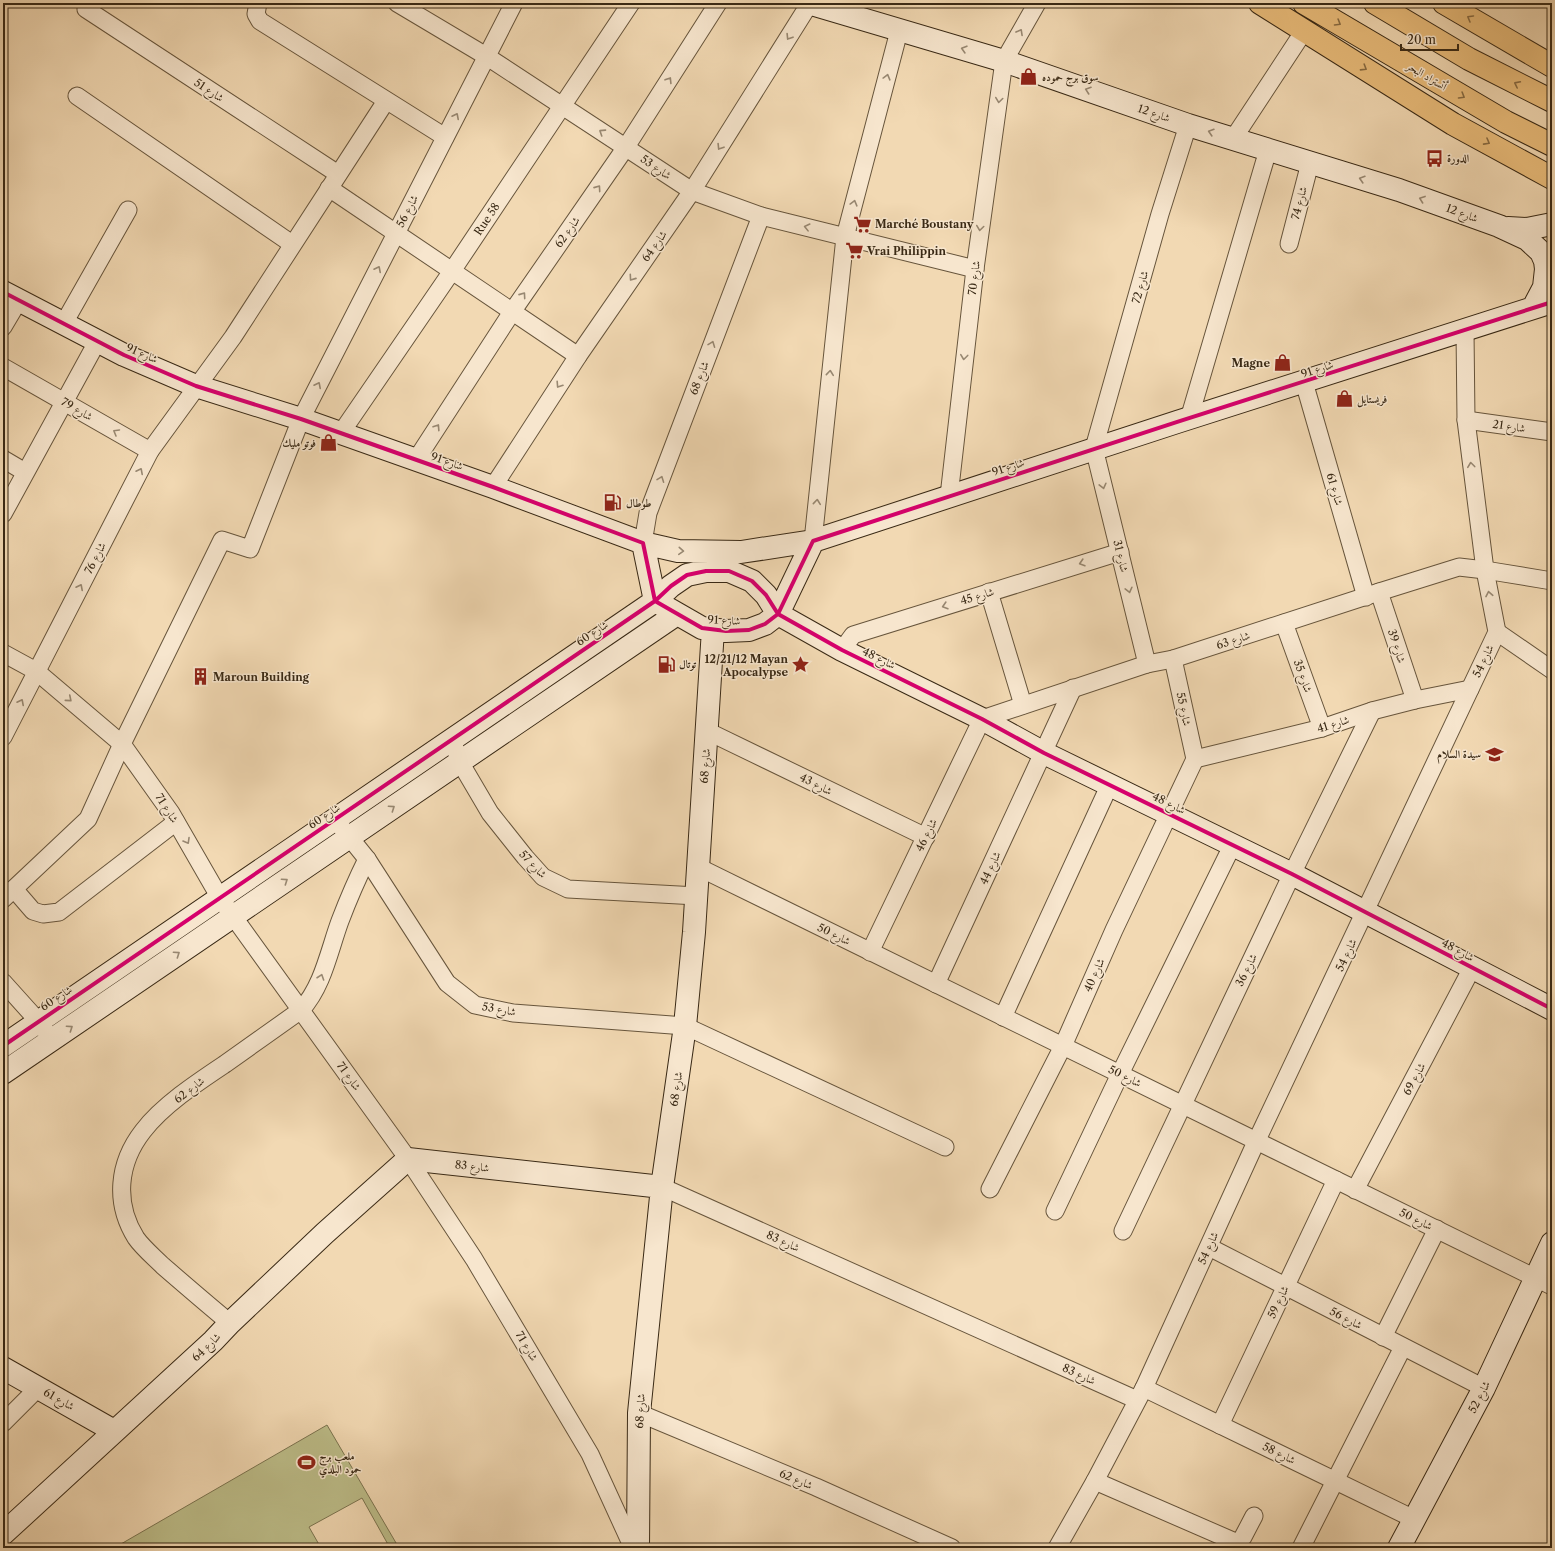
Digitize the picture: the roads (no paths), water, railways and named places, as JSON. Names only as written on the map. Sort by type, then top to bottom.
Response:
[{"type":"highway","points":[[1260,3],[1453,124],[1552,178]]},
{"type":"highway","name":"أتستراد البحر","points":[[1304,3],[1506,122],[1552,145]]},
{"type":"highway","points":[[1375,3],[1470,59],[1552,101]]},
{"type":"highway","points":[[1444,3],[1552,66]]},
{"type":"street","name":"شارع 51","points":[[87,3],[86,9],[334,181]]},
{"type":"street","points":[[258,3],[256,14],[260,21],[445,137]]},
{"type":"street","name":"شارع 53","points":[[397,3],[486,56],[692,192],[761,216],[975,269]]},
{"type":"street","name":"شارع 56","points":[[122,744],[222,540],[250,549],[301,419],[514,3]]},
{"type":"street","name":"Rue 58","points":[[341,433],[452,271],[631,3]]},
{"type":"street","name":"شارع 62","points":[[416,460],[512,312],[626,147],[718,3]]},
{"type":"street","name":"شارع 12","points":[[810,3],[899,31],[1004,61],[1188,125],[1399,190],[1499,226]]},
{"type":"street","name":"شارع 64","points":[[494,486],[578,356],[692,192],[810,3]]},
{"type":"street","points":[[1004,61],[1037,3]]},
{"type":"street","points":[[813,541],[845,237],[899,31]]},
{"type":"street","points":[[1233,140],[1304,31]]},
{"type":"street","name":"شارع 70","points":[[949,496],[975,269],[1004,61]]},
{"type":"street","points":[[77,96],[292,244]]},
{"type":"street","name":"شارع 76","points":[[3,737],[150,451],[233,337],[386,100]]},
{"type":"street","name":"شارع 72","points":[[1094,448],[1158,221],[1188,125]]},
{"type":"street","points":[[1189,419],[1268,150]]},
{"type":"street","name":"شارع 74","points":[[1289,244],[1310,162]]},
{"type":"street","points":[[334,181],[396,233],[578,356]]},
{"type":"street","points":[[64,323],[128,210]]},
{"type":"street","name":"شارع 68","points":[[643,543],[648,513],[761,216]]},
{"type":"street","points":[[1499,226],[1527,229],[1552,224]]},
{"type":"street","points":[[1499,226],[1527,239],[1541,252],[1545,261],[1546,269],[1542,305]]},
{"type":"street","points":[[3,326],[11,296]]},
{"type":"street","name":"شارع 91","points":[[11,296],[124,356],[196,386],[301,419],[494,486],[643,543],[678,551],[741,552],[813,541],[1094,448],[1465,331],[1542,305]]},
{"type":"street","name":"شارع 54","points":[[1057,1548],[1095,1481],[1141,1394],[1256,1142],[1497,632],[1485,570],[1466,420],[1465,331]]},
{"type":"street","points":[[3,514],[97,342]]},
{"type":"street","name":"شارع 79","points":[[3,367],[150,451]]},
{"type":"street","name":"شارع 61","points":[[1304,382],[1373,594]]},
{"type":"street","name":"شارع 21","points":[[1466,420],[1552,432]]},
{"type":"street","name":"شارع 31","points":[[1094,448],[1147,664]]},
{"type":"street","points":[[3,459],[25,472]]},
{"type":"street","name":"شارع 91","points":[[656,601],[702,628],[726,631],[749,630],[765,624],[778,614],[813,541]]},
{"type":"street","points":[[643,543],[656,601]]},
{"type":"street","name":"شارع 45","points":[[842,650],[853,635],[1120,552]]},
{"type":"street","name":"شارع 63","points":[[982,719],[1147,664],[1173,659],[1459,567],[1552,581]]},
{"type":"street","name":"شارع 60","points":[[3,1046],[656,601],[671,586],[687,575],[706,570],[729,571],[752,581],[766,595],[778,614]]},
{"type":"street","points":[[989,592],[1023,705]]},
{"type":"street","name":"شارع 39","points":[[1373,594],[1415,700]]},
{"type":"street","points":[[3,1073],[677,614]]},
{"type":"street","name":"شارع 48","points":[[778,614],[842,650],[982,719],[1044,753],[1233,844],[1552,1009]]},
{"type":"street","name":"شارع 35","points":[[1284,623],[1322,728]]},
{"type":"street","name":"شارع 68","points":[[638,1548],[639,1413],[662,1187],[685,1026],[697,896],[713,629]]},
{"type":"street","points":[[1497,632],[1552,670]]},
{"type":"street","name":"شارع 71","points":[[3,653],[36,671],[122,744],[176,822],[220,898],[408,1159],[474,1259],[590,1454],[633,1548]]},
{"type":"street","name":"شارع 55","points":[[1173,659],[1195,758]]},
{"type":"street","points":[[1044,753],[1073,688]]},
{"type":"street","name":"شارع 41","points":[[1195,758],[1322,728],[1415,700],[1470,690]]},
{"type":"street","name":"شارع 36","points":[[1123,1231],[1292,874],[1372,712]]},
{"type":"street","name":"شارع 46","points":[[870,952],[982,719]]},
{"type":"street","name":"شارع 43","points":[[707,732],[926,837]]},
{"type":"street","name":"شارع 57","points":[[452,740],[460,762],[490,813],[543,877],[568,889],[697,896]]},
{"type":"street","points":[[122,744],[88,819],[9,894],[33,911],[43,914],[59,912],[176,822]]},
{"type":"street","name":"شارع 44","points":[[936,984],[1044,753]]},
{"type":"street","name":"شارع 40","points":[[990,1190],[1063,1046],[1114,930],[1195,758]]},
{"type":"street","points":[[1003,1017],[1110,784]]},
{"type":"street","name":"شارع 53","points":[[336,819],[367,859],[447,983],[475,1005],[514,1013],[685,1026]]},
{"type":"street","points":[[1055,1211],[1120,1074],[1233,844]]},
{"type":"street","name":"شارع 62","points":[[230,1323],[185,1285],[136,1239],[125,1217],[121,1195],[122,1173],[129,1154],[143,1131],[161,1113],[194,1085],[301,1010],[308,1003],[318,986],[346,906],[367,859]]},
{"type":"street","name":"شارع 50","points":[[698,867],[1544,1282]]},
{"type":"street","name":"شارع 69","points":[[1356,1190],[1472,968]]},
{"type":"street","points":[[3,982],[39,1022],[52,1040]]},
{"type":"street","points":[[685,1026],[945,1147]]},
{"type":"street","name":"شارع 64","points":[[3,1534],[214,1341],[230,1323],[325,1233],[408,1159]]},
{"type":"street","name":"شارع 83","points":[[408,1159],[662,1187],[1141,1394]]},
{"type":"street","name":"شارع 59","points":[[1220,1425],[1336,1180]]},
{"type":"street","points":[[1384,1337],[1437,1229]]},
{"type":"street","name":"شارع 52","points":[[1399,1548],[1484,1388],[1544,1282],[1552,1243]]},
{"type":"street","name":"شارع 56","points":[[1209,1247],[1484,1388]]},
{"type":"street","points":[[1300,1548],[1403,1347]]},
{"type":"street","name":"شارع 61","points":[[3,1368],[114,1431]]},
{"type":"street","points":[[3,1423],[38,1388]]},
{"type":"street","name":"شارع 58","points":[[1141,1394],[1220,1425],[1414,1519]]},
{"type":"street","name":"شارع 62","points":[[639,1413],[816,1487],[952,1548]]},
{"type":"street","points":[[1095,1481],[1233,1541],[1239,1542],[1254,1516]]},
{"type":"place","name":"سوق برج حموده","points":[[1029,77]]},
{"type":"place","name":"الدورة","points":[[1434,158]]},
{"type":"place","name":"Marché Boustany","points":[[862,224]]},
{"type":"place","name":"Vrai Philippin","points":[[854,251]]},
{"type":"place","name":"Magne","points":[[1283,363]]},
{"type":"place","name":"فريستايل","points":[[1344,399]]},
{"type":"place","name":"فوتو مليك","points":[[329,443]]},
{"type":"place","name":"طوطال","points":[[613,503]]},
{"type":"place","name":"توتال","points":[[666,664]]},
{"type":"place","name":"12/21/12 Mayan Apocalypse","points":[[801,665]]},
{"type":"place","name":"Maroun Building","points":[[200,677]]},
{"type":"place","name":"سيدة السلام","points":[[1494,754]]},
{"type":"place","name":"ملعب برج حمود البلدي","points":[[306,1462]]}]
